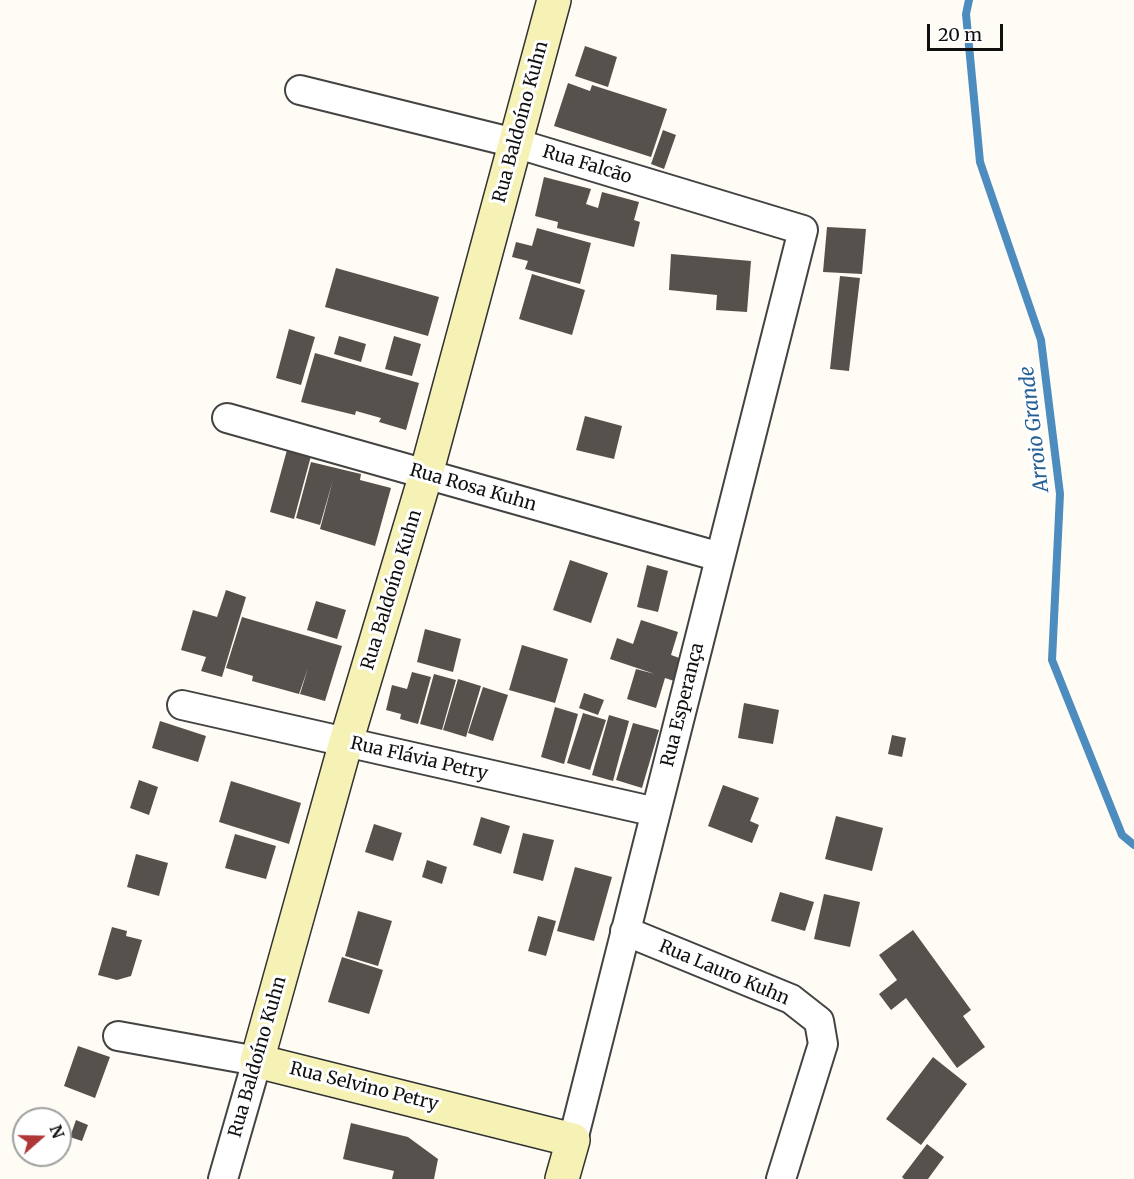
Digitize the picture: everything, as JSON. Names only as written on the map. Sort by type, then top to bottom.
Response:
[{"type":"street","name":"Rua Baldoíno Kuhn","points":[[223,1179],[346,742],[426,474],[554,0]]},
{"type":"street","name":"Rua Falcão","points":[[300,90],[516,143],[803,230]]},
{"type":"street","name":"Rua Esperança","points":[[562,1179],[803,230]]},
{"type":"street","name":"Rua Rosa Kuhn","points":[[227,418],[720,557]]},
{"type":"street","name":"Rua Flávia Petry","points":[[182,705],[656,812]]},
{"type":"street","name":"Rua Lauro Kuhn","points":[[625,931],[791,999],[819,1021],[822,1044],[780,1179]]},
{"type":"street","name":"Rua Selvino Petry","points":[[118,1036],[257,1060],[573,1140]]},
{"type":"building","points":[[585,46],[617,57],[608,87],[575,76]]},
{"type":"building","points":[[568,83],[590,91],[592,85],[667,109],[651,157],[554,126]]},
{"type":"building","points":[[663,130],[676,135],[664,169],[651,164]]},
{"type":"building","points":[[544,177],[591,189],[586,204],[598,208],[602,192],[639,202],[634,220],[640,222],[634,247],[557,228],[558,222],[535,216]]},
{"type":"building","points":[[827,227],[866,229],[862,274],[823,272]]},
{"type":"building","points":[[537,228],[591,243],[580,284],[525,269],[528,261],[512,257],[516,242],[532,246]]},
{"type":"building","points":[[671,254],[751,261],[747,312],[716,310],[717,295],[669,290]]},
{"type":"building","points":[[336,268],[439,297],[428,336],[325,307]]},
{"type":"building","points":[[532,274],[585,290],[572,335],[519,319]]},
{"type":"building","points":[[840,276],[860,278],[849,371],[830,369]]},
{"type":"building","points":[[289,329],[315,337],[301,385],[276,378]]},
{"type":"building","points":[[339,336],[366,344],[361,362],[334,354]]},
{"type":"building","points":[[394,336],[421,344],[412,376],[385,369]]},
{"type":"building","points":[[315,353],[419,383],[406,430],[379,422],[381,418],[356,411],[355,415],[301,402]]},
{"type":"building","points":[[585,416],[622,426],[614,459],[576,450]]},
{"type":"building","points":[[287,450],[311,456],[294,519],[270,512]]},
{"type":"building","points":[[311,462],[361,474],[360,480],[391,488],[375,546],[320,529],[333,480],[320,525],[296,518]]},
{"type":"building","points":[[570,560],[608,573],[591,623],[553,610]]},
{"type":"building","points":[[647,565],[668,571],[658,612],[637,607]]},
{"type":"building","points":[[226,590],[246,597],[222,677],[201,671],[206,657],[181,650],[193,610],[217,617]]},
{"type":"building","points":[[316,601],[346,610],[337,639],[307,630]]},
{"type":"building","points":[[242,617],[342,646],[325,701],[300,694],[308,668],[299,694],[252,681],[253,676],[226,668]]},
{"type":"building","points":[[641,620],[678,632],[671,655],[685,660],[677,682],[665,678],[656,708],[627,699],[636,669],[655,674],[610,659],[617,638],[633,644]]},
{"type":"building","points":[[425,629],[461,639],[453,672],[417,662]]},
{"type":"building","points":[[522,645],[568,659],[555,703],[509,690]]},
{"type":"building","points":[[412,672],[431,677],[418,724],[400,719],[401,714],[386,710],[392,685],[407,689]]},
{"type":"building","points":[[434,674],[456,680],[442,730],[420,724]]},
{"type":"building","points":[[458,679],[481,686],[466,737],[443,730]]},
{"type":"building","points":[[483,687],[508,695],[493,741],[468,733]]},
{"type":"building","points":[[584,693],[604,700],[598,715],[579,708]]},
{"type":"building","points":[[744,703],[779,710],[773,744],[738,738]]},
{"type":"building","points":[[555,707],[578,714],[564,764],[541,757]]},
{"type":"building","points":[[583,713],[606,720],[590,770],[567,763]]},
{"type":"building","points":[[609,715],[629,721],[613,781],[592,775]]},
{"type":"building","points":[[160,721],[206,736],[198,762],[152,748]]},
{"type":"building","points":[[633,723],[659,730],[642,788],[616,780]]},
{"type":"building","points":[[892,735],[906,738],[902,757],[888,754]]},
{"type":"building","points":[[139,780],[158,787],[149,815],[130,808]]},
{"type":"building","points":[[231,781],[301,803],[289,844],[219,822]]},
{"type":"building","points":[[723,785],[759,798],[750,821],[759,825],[752,843],[708,826]]},
{"type":"building","points":[[836,816],[883,828],[872,871],[825,859]]},
{"type":"building","points":[[481,817],[510,826],[501,854],[473,845]]},
{"type":"building","points":[[374,824],[402,833],[393,861],[365,852]]},
{"type":"building","points":[[523,833],[554,840],[543,881],[513,873]]},
{"type":"building","points":[[235,834],[276,846],[266,879],[225,868]]},
{"type":"building","points":[[136,854],[168,863],[159,896],[127,887]]},
{"type":"building","points":[[427,860],[447,867],[442,884],[422,877]]},
{"type":"building","points":[[575,867],[612,877],[594,941],[557,931]]},
{"type":"building","points":[[780,892],[814,902],[805,931],[771,921]]},
{"type":"building","points":[[824,894],[860,902],[850,947],[814,939]]},
{"type":"building","points":[[358,911],[392,921],[378,966],[345,956]]},
{"type":"building","points":[[538,916],[556,921],[546,956],[528,951]]},
{"type":"building","points":[[112,927],[127,931],[126,936],[142,940],[131,976],[117,980],[98,975]]},
{"type":"building","points":[[913,930],[971,1010],[963,1016],[985,1047],[957,1068],[906,998],[891,1010],[879,994],[897,980],[879,955]]},
{"type":"building","points":[[342,957],[383,970],[369,1014],[328,1002]]},
{"type":"building","points":[[78,1046],[110,1057],[95,1098],[64,1086]]},
{"type":"building","points":[[933,1057],[967,1084],[921,1145],[886,1119]]},
{"type":"building","points":[[76,1120],[88,1125],[82,1141],[72,1138]]},
{"type":"building","points":[[351,1123],[408,1137],[438,1159],[434,1179],[392,1179],[394,1171],[343,1159]]},
{"type":"building","points":[[927,1144],[944,1157],[928,1179],[904,1179],[902,1177]]},
{"type":"waterway","name":"Arroio Grande","points":[[969,0],[966,14],[980,162],[1041,340],[1060,494],[1052,660],[1122,835],[1134,845]]}]
